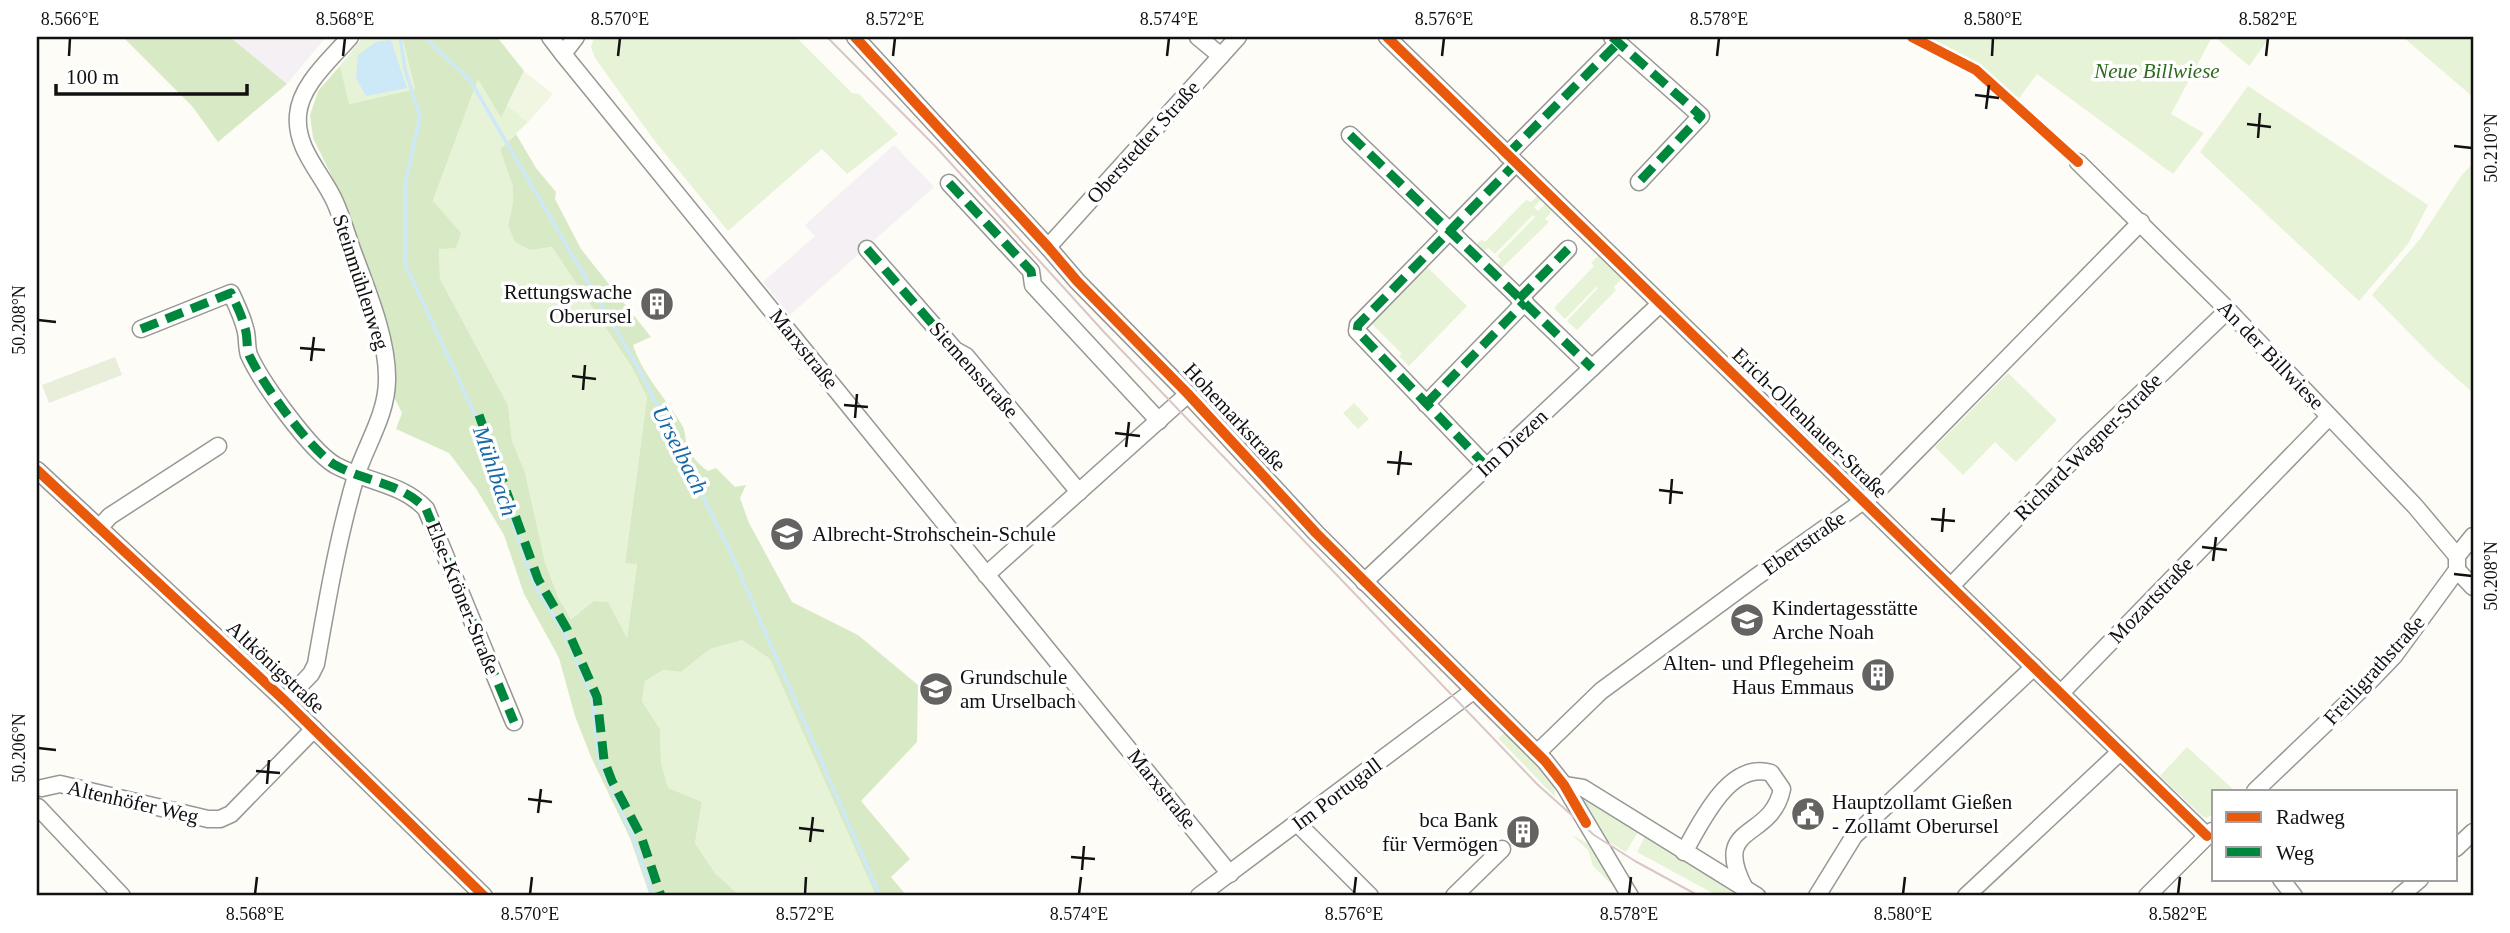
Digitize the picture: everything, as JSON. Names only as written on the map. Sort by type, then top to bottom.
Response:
[{"type":"street","name":"Steinmühlenweg","points":[[285,701],[311,674],[316,664],[335,564],[356,476],[381,411],[388,382],[385,356],[369,297],[335,201],[299,135],[298,114],[302,98],[311,83],[350,37]]},
{"type":"street","name":"Marxstraße","points":[[550,37],[1230,874]]},
{"type":"street","points":[[563,54],[576,37]]},
{"type":"street","name":"Hohemarkstraße","points":[[855,37],[1077,281],[1188,394],[1364,582],[1537,753],[1564,785],[1630,896]]},
{"type":"street","points":[[1198,37],[1221,56]]},
{"type":"street","name":"Oberstedter Straße","points":[[1048,247],[1238,37]]},
{"type":"street","name":"Erich-Ollenhauer-Straße","points":[[1387,37],[2120,752],[2211,833]]},
{"type":"street","points":[[1487,467],[1357,331],[1358,325],[1449,230],[1616,40],[1701,116],[1639,182]]},
{"type":"street","points":[[1350,135],[1592,368]]},
{"type":"street","name":"An der Billwiese","points":[[2078,162],[2228,310],[2415,506],[2473,587]]},
{"type":"street","points":[[949,183],[1031,271],[1033,285],[1159,421]]},
{"type":"street","name":"Ebertstraße","points":[[1537,753],[1601,691],[1877,492],[2141,222]]},
{"type":"street","points":[[1426,404],[1568,248]]},
{"type":"street","name":"Siemensstraße","points":[[867,249],[955,350],[966,356],[1079,492]]},
{"type":"street","name":"Else-Kröner-Straße","points":[[141,329],[231,293],[246,329],[249,354],[280,404],[312,444],[332,463],[356,476],[407,493],[426,509],[514,722]]},
{"type":"street","name":"Im Diezen","points":[[1364,582],[1660,304]]},
{"type":"street","name":"Richard-Wagner-Straße","points":[[1951,586],[2087,445],[2228,310]]},
{"type":"street","points":[[986,575],[1188,394]]},
{"type":"street","name":"Mozartstraße","points":[[2061,693],[2329,417]]},
{"type":"street","points":[[99,528],[110,516],[218,446]]},
{"type":"street","name":"Altkönigstraße","points":[[37,470],[285,701],[484,896]]},
{"type":"street","name":"Freiligrathstraße","points":[[2256,790],[2393,656],[2473,536]]},
{"type":"street","points":[[1817,896],[1854,836],[2034,667]]},
{"type":"street","name":"Im Portugall","points":[[1199,896],[1473,691]]},
{"type":"street","name":"Altenhöfer Weg","points":[[39,784],[60,783],[208,819],[220,819],[231,814],[314,729]]},
{"type":"street","points":[[1966,896],[2120,752]]},
{"type":"street","points":[[1684,852],[1726,787],[1752,771],[1771,773],[1782,789],[1779,801],[1772,813],[1737,843],[1733,850],[1733,863],[1751,893]]},
{"type":"street","points":[[39,784],[42,795],[38,808],[122,896]]},
{"type":"street","points":[[1564,785],[1583,788],[1751,893]]},
{"type":"street","points":[[1298,824],[1370,896]]},
{"type":"street","points":[[2458,846],[2473,832]]},
{"type":"street","points":[[2147,896],[2211,833]]},
{"type":"street","points":[[1454,896],[1502,849]]},
{"type":"street","points":[[2282,880],[2294,896]]},
{"type":"street","points":[[2400,896],[2419,880]]},
{"type":"shaded area","points":[[230,37],[326,37],[287,84]]},
{"type":"shaded area","points":[[894,145],[934,187],[790,315],[763,282],[815,236],[805,225]]},
{"type":"green space","points":[[123,37],[230,37],[287,84],[218,142],[192,106]]},
{"type":"green space","points":[[363,37],[402,37],[415,89],[348,104],[340,66]]},
{"type":"green space","points":[[402,37],[497,37],[524,71],[501,118],[478,79],[433,201],[461,233],[456,248],[439,249],[440,279],[508,405],[512,441],[525,472],[545,562],[558,597],[571,619],[594,601],[608,602],[627,638],[637,564],[625,563],[647,397],[631,366],[552,247],[530,250],[515,242],[508,226],[513,187],[500,149],[516,134],[536,168],[556,192],[555,199],[581,249],[651,337],[633,345],[649,377],[682,425],[692,455],[708,471],[716,468],[735,487],[746,485],[740,498],[749,523],[792,602],[858,635],[918,685],[917,742],[861,801],[910,859],[891,877],[907,896],[876,896],[770,659],[742,640],[710,649],[681,672],[663,670],[645,681],[642,701],[660,729],[661,763],[668,788],[702,802],[695,843],[715,873],[740,896],[650,896],[630,838],[591,757],[575,716],[559,658],[524,594],[504,535],[477,490],[449,453],[396,429],[402,413],[394,397],[395,358],[341,195],[313,138],[310,115],[318,91],[340,66],[349,104],[415,89]]},
{"type":"green space","points":[[594,37],[796,37],[852,93],[859,94],[898,134],[847,174],[822,149],[728,231],[654,140],[595,58],[591,47]]},
{"type":"green space","name":"Neue Billwiese","points":[[1919,37],[2212,37],[2171,114],[2204,133],[2173,174],[2037,74],[2017,101],[1972,62]]},
{"type":"green space","points":[[2215,37],[2270,37],[2249,66]]},
{"type":"green space","points":[[2403,37],[2473,37],[2473,97]]},
{"type":"green space","points":[[524,71],[553,94],[528,122],[507,105]]},
{"type":"green space","points":[[478,78],[501,118],[507,105],[528,122],[500,149],[513,187],[508,226],[515,241],[530,250],[552,247],[631,366],[647,397],[625,562],[637,563],[627,639],[579,612],[571,619],[558,597],[545,562],[525,472],[512,441],[508,405],[440,279],[433,202]]},
{"type":"green space","points":[[2248,86],[2428,205],[2408,244],[2359,301],[2200,152]]},
{"type":"green space","points":[[2473,163],[2473,393],[2372,295],[2420,239],[2461,176]]},
{"type":"green space","points":[[1537,196],[1541,200],[1534,207],[1538,211],[1545,204],[1552,211],[1545,219],[1549,222],[1499,271],[1495,267],[1501,260],[1497,256],[1535,217],[1533,215],[1495,254],[1488,248],[1482,254],[1474,247],[1481,240],[1485,242],[1526,200],[1531,202]]},
{"type":"green space","points":[[1599,255],[1622,278],[1614,287],[1616,290],[1577,330],[1567,321],[1598,288],[1565,319],[1554,308],[1594,266],[1591,263]]},
{"type":"green space","points":[[1427,267],[1467,306],[1409,366],[1399,356],[1402,354],[1371,323]]},
{"type":"green space","points":[[115,357],[122,375],[49,403],[42,385]]},
{"type":"green space","points":[[2008,373],[2057,420],[2016,462],[1995,442],[1963,475],[1935,447]]},
{"type":"green space","points":[[1354,403],[1369,419],[1358,429],[1343,413]]},
{"type":"green space","points":[[742,640],[770,659],[876,896],[740,896],[715,873],[695,843],[702,802],[668,789],[661,763],[660,729],[642,701],[645,681],[663,670],[681,672],[710,649]]},
{"type":"green space","points":[[1506,732],[1554,785],[1555,797],[1498,738]]},
{"type":"green space","points":[[2187,747],[2234,790],[2212,790],[2212,814],[2207,818],[2160,776]]},
{"type":"green space","points":[[1587,800],[1638,832],[1626,852],[1607,841],[1583,802]]},
{"type":"green space","points":[[1572,835],[1592,846],[1614,882],[1610,883],[1593,866],[1588,850]]},
{"type":"green space","points":[[1645,836],[1744,896],[1718,896],[1637,852]]},
{"type":"water","points":[[391,40],[407,88],[366,96],[356,78],[358,55],[376,42]]},
{"type":"waterway","name":"Mühlbach","points":[[400,37],[405,69],[420,117],[405,185],[405,264],[478,421],[534,584],[565,634],[592,697],[599,761],[634,839],[653,896]]},
{"type":"waterway","name":"Urselbach","points":[[424,37],[470,80],[640,371],[730,551],[880,896]]},
{"type":"tram line","points":[[827,37],[936,147],[1104,332],[1538,785],[1594,835],[1699,896]]},
{"type":"marked path","points":[[1612,37],[1701,116],[1639,182]]},
{"type":"marked path","points":[[1507,155],[1619,42]]},
{"type":"marked path","points":[[1350,135],[1592,368]]},
{"type":"marked path","points":[[1487,467],[1357,331],[1358,325],[1516,163]]},
{"type":"marked path","points":[[949,183],[1031,271],[1033,285]]},
{"type":"marked path","points":[[867,249],[955,350]]},
{"type":"marked path","points":[[1519,299],[1568,249]]},
{"type":"marked path","points":[[141,329],[231,293],[244,324],[248,352],[255,367],[287,415],[313,445],[335,465],[395,488],[426,509],[514,722]]},
{"type":"marked path","points":[[1426,404],[1525,302]]},
{"type":"marked path","points":[[479,415],[538,579],[567,629],[597,697],[604,760],[641,836],[661,896]]},
{"type":"cycle path","points":[[855,37],[1077,281],[1188,394],[1316,533],[1545,761],[1564,785],[1586,823]]},
{"type":"cycle path","points":[[1387,37],[2207,836]]},
{"type":"cycle path","points":[[1912,37],[1976,70],[2078,162]]},
{"type":"cycle path","points":[[37,470],[285,701],[484,896]]},
{"type":"place","name":"Rettungswache Oberursel","points":[[657,304]]},
{"type":"place","name":"Albrecht-Strohschein-Schule","points":[[787,534]]},
{"type":"place","name":"Kindertagesstätte Arche Noah","points":[[1747,620]]},
{"type":"place","name":"Alten- und Pflegeheim Haus Emmaus","points":[[1878,675]]},
{"type":"place","name":"Grundschule am Urselbach","points":[[936,689]]},
{"type":"place","name":"Hauptzollamt Gießen - Zollamt Oberursel","points":[[1808,814]]},
{"type":"place","name":"bca Bank für Vermögen","points":[[1523,832]]}]
